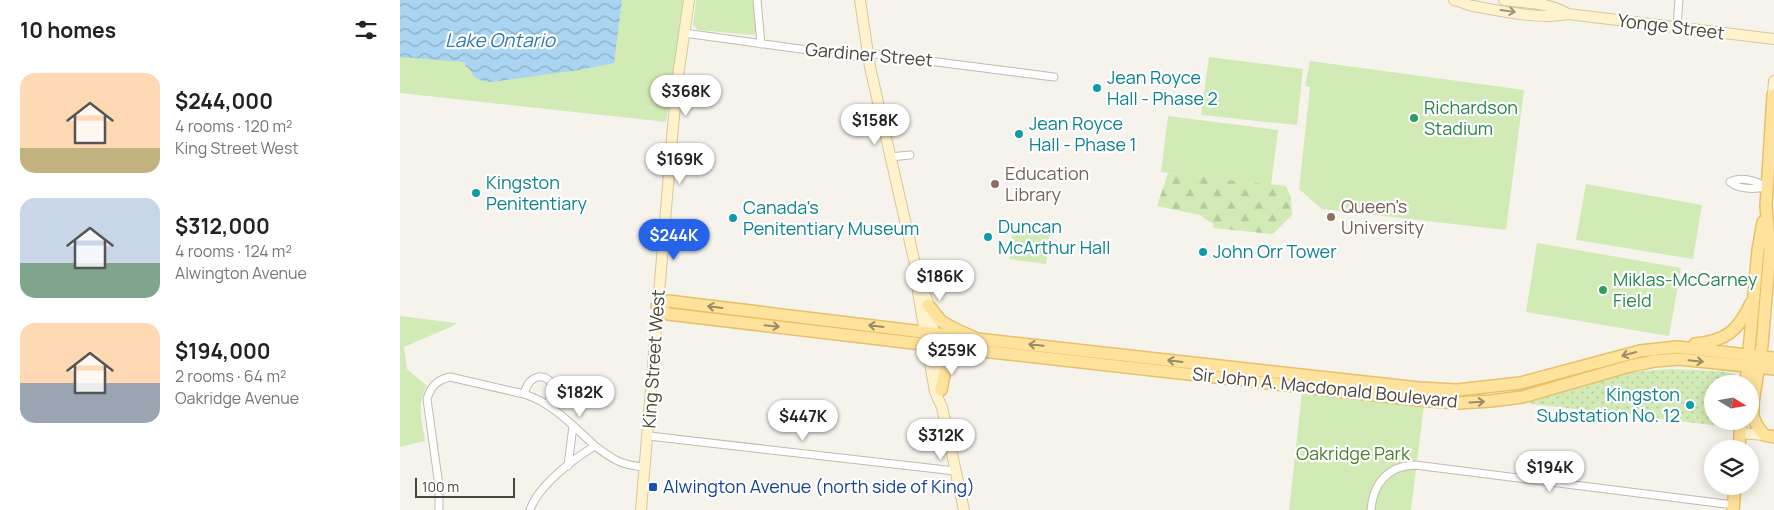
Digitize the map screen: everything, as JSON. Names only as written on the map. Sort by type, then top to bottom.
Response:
[{"type":"main road","name":"King Street West","points":[[641,510],[649,436],[657,306],[673,128],[689,0]]},
{"type":"main road","points":[[860,0],[868,56],[890,156],[920,286],[924,290],[928,306],[929,333]]},
{"type":"main road","name":"Yonge Street","points":[[1460,0],[1468,5],[1529,14],[1558,16],[1568,14],[1774,39]]},
{"type":"main road","name":"Yonge Street","points":[[1504,0],[1550,6],[1568,14]]},
{"type":"main road","points":[[1754,355],[1758,250],[1766,206],[1774,81]]},
{"type":"main road","points":[[1749,375],[1770,250],[1766,206]]},
{"type":"main road","points":[[920,286],[918,292],[929,333],[935,392],[942,408],[964,510]]},
{"type":"main road","points":[[1677,347],[1716,341],[1726,336],[1739,326],[1755,292]]},
{"type":"main road","points":[[977,339],[668,301],[657,306],[668,314],[982,351]]},
{"type":"main road","points":[[928,306],[942,321],[977,339]]},
{"type":"main road","name":"Sir John A. Macdonald Boulevard","points":[[977,339],[1419,388],[1457,390],[1520,383],[1640,351],[1677,347],[1774,358]]},
{"type":"main road","points":[[931,346],[942,390]]},
{"type":"main road","points":[[942,408],[942,390],[946,368],[961,356],[982,351]]},
{"type":"main road","name":"Sir John A. Macdonald Boulevard","points":[[982,351],[1458,403],[1522,397],[1630,366],[1655,361],[1679,359],[1774,369]]},
{"type":"main road","points":[[1752,367],[1753,416],[1756,424],[1769,436]]},
{"type":"main road","points":[[1750,430],[1769,436]]},
{"type":"street","points":[[758,0],[761,44]]},
{"type":"street","points":[[1677,27],[1680,0]]},
{"type":"street","name":"Gardiner Street","points":[[684,33],[859,57],[875,54],[1054,77]]},
{"type":"street","points":[[890,156],[910,155]]},
{"type":"street","points":[[524,394],[533,378],[540,376],[547,378],[552,384],[554,391],[547,404]]},
{"type":"street","points":[[439,510],[438,486],[427,399],[432,386],[438,381],[450,377],[524,394],[547,404],[615,461],[622,464],[646,467]]},
{"type":"street","points":[[568,466],[572,426]]},
{"type":"street","points":[[649,436],[955,470]]},
{"type":"street","points":[[530,510],[536,496],[568,466],[595,446]]},
{"type":"street","points":[[1372,506],[1378,483],[1392,470],[1415,465],[1734,507]]},
{"type":"green space","points":[[400,0],[684,0],[666,122],[400,93]]},
{"type":"green space","points":[[696,0],[754,0],[756,31],[754,35],[698,30],[693,25]]},
{"type":"green space","points":[[1209,57],[1303,69],[1297,125],[1201,115]]},
{"type":"green space","name":"Richardson Stadium","points":[[1310,61],[1524,90],[1506,230],[1322,209],[1299,189],[1310,87],[1305,86]]},
{"type":"green space","points":[[1168,116],[1278,130],[1271,185],[1161,172]]},
{"type":"green space","points":[[1168,173],[1286,186],[1291,197],[1292,215],[1273,234],[1213,228],[1214,224],[1200,215],[1157,206]]},
{"type":"green space","points":[[1586,184],[1702,205],[1693,259],[1576,240]]},
{"type":"green space","points":[[1013,228],[1050,232],[1046,264],[1009,259]]},
{"type":"green space","name":"Miklas-McCarney Field","points":[[1537,243],[1681,268],[1669,336],[1526,312]]},
{"type":"green space","points":[[400,316],[456,323],[404,347],[407,369],[427,386],[421,406],[421,420],[425,441],[400,447]]},
{"type":"green space","points":[[1653,370],[1718,371],[1735,374],[1704,375],[1704,424],[1532,404],[1523,400],[1579,384],[1634,372]]},
{"type":"green space","name":"Oakridge Park","points":[[1302,392],[1424,405],[1411,510],[1289,510]]},
{"type":"water","name":"Lake Ontario","points":[[400,0],[622,0],[614,63],[579,70],[492,82],[475,77],[469,68],[465,66],[465,62],[400,57]]},
{"type":"place","name":"Jean Royce Hall - Phase 2","points":[[1097,88]]},
{"type":"place","name":"Richardson Stadium","points":[[1414,118]]},
{"type":"place","name":"Jean Royce Hall - Phase 1","points":[[1019,134]]},
{"type":"place","name":"Education Library","points":[[995,184]]},
{"type":"place","name":"Kingston Penitentiary","points":[[476,193]]},
{"type":"place","name":"Queen's University","points":[[1331,217]]},
{"type":"place","name":"Canada's Penitentiary Museum","points":[[733,218]]},
{"type":"place","name":"Duncan McArthur Hall","points":[[988,237]]},
{"type":"place","name":"John Orr Tower","points":[[1203,252]]},
{"type":"place","name":"Miklas-McCarney Field","points":[[1603,290]]},
{"type":"place","name":"Kingston Substation No. 12","points":[[1690,405]]},
{"type":"place","name":"Alwington Avenue (north side of King)","points":[[653,487]]}]
